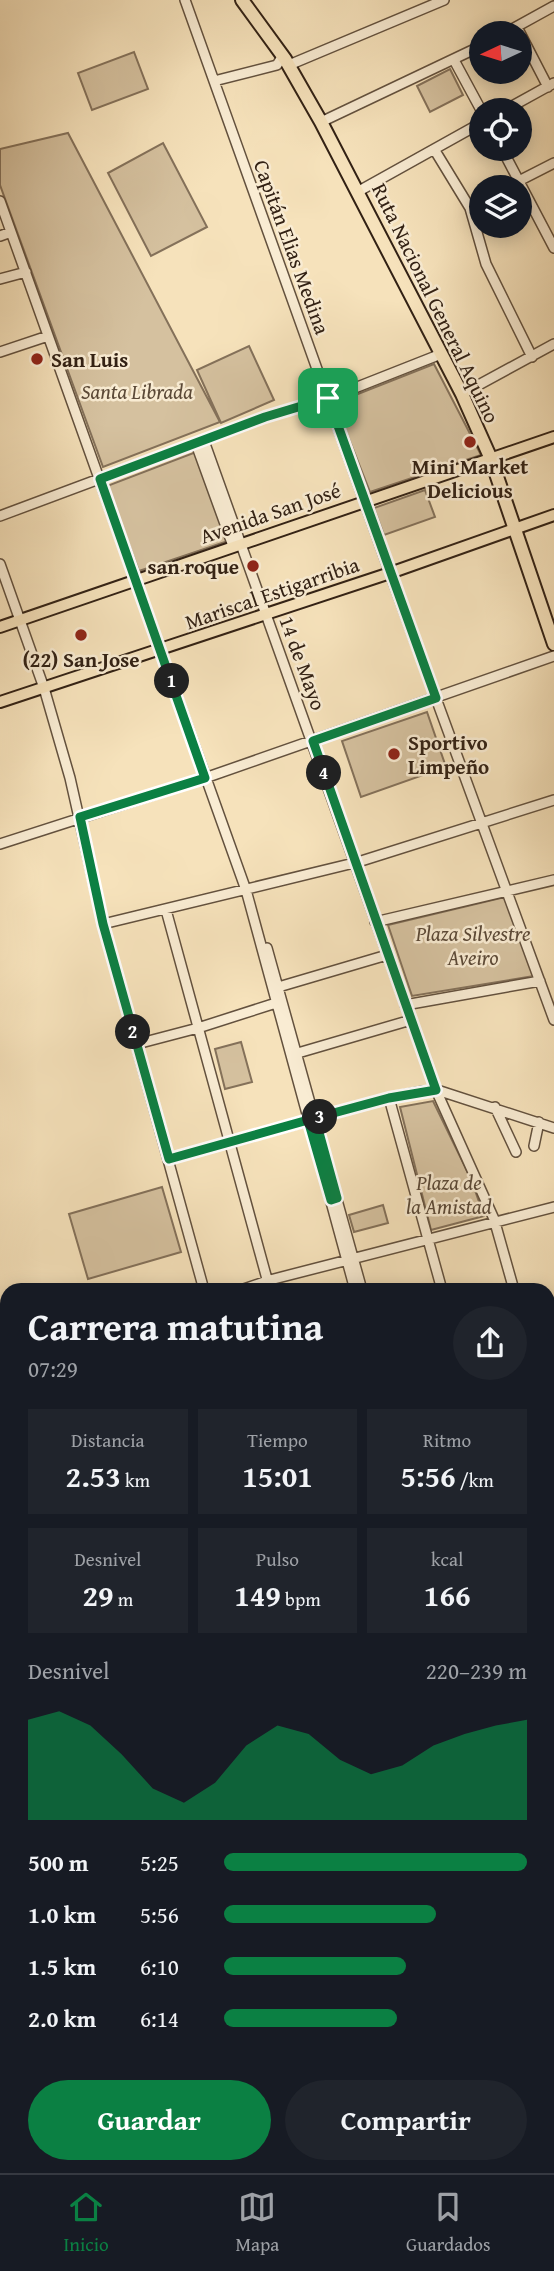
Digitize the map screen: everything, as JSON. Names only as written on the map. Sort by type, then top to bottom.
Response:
[{"type":"highway","name":"Ruta Nacional General Aquino","points":[[242,0],[321,122],[462,394],[491,459],[554,643]]},
{"type":"main road","name":"Avenida San José","points":[[0,627],[365,500],[554,438]]},
{"type":"main road","name":"Mariscal Estigarribia","points":[[0,702],[390,573],[554,515]]},
{"type":"street","name":"Capitán Elias Medina","points":[[185,0],[390,573],[554,1020]]},
{"type":"street","points":[[213,79],[277,65],[444,0]]},
{"type":"street","points":[[528,21],[554,6]]},
{"type":"street","points":[[321,122],[469,52]]},
{"type":"street","points":[[527,98],[551,85],[532,53]]},
{"type":"street","points":[[454,60],[475,98]]},
{"type":"street","points":[[359,191],[469,130]]},
{"type":"street","points":[[434,149],[469,206]]},
{"type":"street","points":[[529,175],[554,163]]},
{"type":"street","points":[[0,201],[205,778],[250,894],[334,1199],[354,1283]]},
{"type":"street","points":[[532,205],[554,248]]},
{"type":"street","points":[[0,236],[11,232]]},
{"type":"street","points":[[479,238],[486,264],[532,357]]},
{"type":"street","points":[[0,279],[26,272]]},
{"type":"street","points":[[0,352],[48,335]]},
{"type":"street","points":[[462,394],[554,344]]},
{"type":"street","points":[[0,516],[265,417],[328,398],[441,354]]},
{"type":"street","name":"14 de Mayo","points":[[200,442],[313,741],[436,1090],[495,1222],[512,1283]]},
{"type":"street","points":[[0,564],[44,688],[80,817],[103,924],[202,1283]]},
{"type":"street","points":[[0,844],[205,778],[554,656]]},
{"type":"street","points":[[103,924],[354,863],[554,800]]},
{"type":"street","points":[[375,922],[554,880]]},
{"type":"street","points":[[166,910],[268,1283]]},
{"type":"street","points":[[275,987],[387,955]]},
{"type":"street","points":[[405,1005],[540,981]]},
{"type":"street","points":[[275,987],[276,1003],[293,1054]]},
{"type":"street","points":[[137,1044],[276,1003]]},
{"type":"street","points":[[293,1054],[411,1020]]},
{"type":"street","points":[[169,1159],[389,1098],[436,1090],[554,1128]]},
{"type":"street","points":[[389,1098],[440,1283]]},
{"type":"street","points":[[495,1107],[516,1152]]},
{"type":"street","points":[[534,1146],[539,1122]]},
{"type":"street","points":[[275,1283],[350,1260],[554,1207]]},
{"type":"street","points":[[350,1260],[359,1283]]},
{"type":"green space","points":[[134,52],[148,89],[92,110],[78,73]]},
{"type":"green space","points":[[450,69],[463,95],[430,112],[417,86]]},
{"type":"green space","name":"Santa Librada","points":[[68,133],[220,422],[103,467],[0,185],[0,149]]},
{"type":"green space","points":[[163,143],[207,227],[151,256],[108,173]]},
{"type":"green space","points":[[249,346],[274,400],[221,423],[197,370]]},
{"type":"green space","points":[[434,364],[481,455],[370,492],[335,403]]},
{"type":"green space","points":[[196,452],[228,541],[139,571],[107,486]]},
{"type":"green space","points":[[425,490],[435,517],[384,535],[374,508]]},
{"type":"green space","name":"Sportivo Limpeño","points":[[427,712],[446,767],[361,797],[342,741]]},
{"type":"green space","name":"Plaza Silvestre Aveiro","points":[[505,897],[534,976],[412,996],[388,925]]},
{"type":"green space","points":[[241,1042],[252,1082],[225,1089],[215,1049]]},
{"type":"green space","name":"Plaza de la Amistad","points":[[433,1101],[471,1179],[484,1216],[431,1230],[400,1107]]},
{"type":"green space","points":[[162,1187],[181,1252],[88,1279],[69,1214]]},
{"type":"green space","points":[[383,1205],[388,1223],[354,1232],[349,1215]]},
{"type":"place","name":"San Luis","points":[[37,359]]},
{"type":"place","name":"Mini Market Delicious","points":[[470,442]]},
{"type":"place","name":"san roque","points":[[253,566]]},
{"type":"place","name":"(22) San Jose","points":[[81,635]]},
{"type":"place","name":"Sportivo Limpeño","points":[[394,754]]},
{"type":"route","points":[[328,398],[436,698],[313,741],[436,1090],[389,1098],[315,1118],[337,1198],[331,1200],[308,1120],[169,1159],[103,924],[80,817],[205,778],[100,479],[265,417],[328,398]]}]
